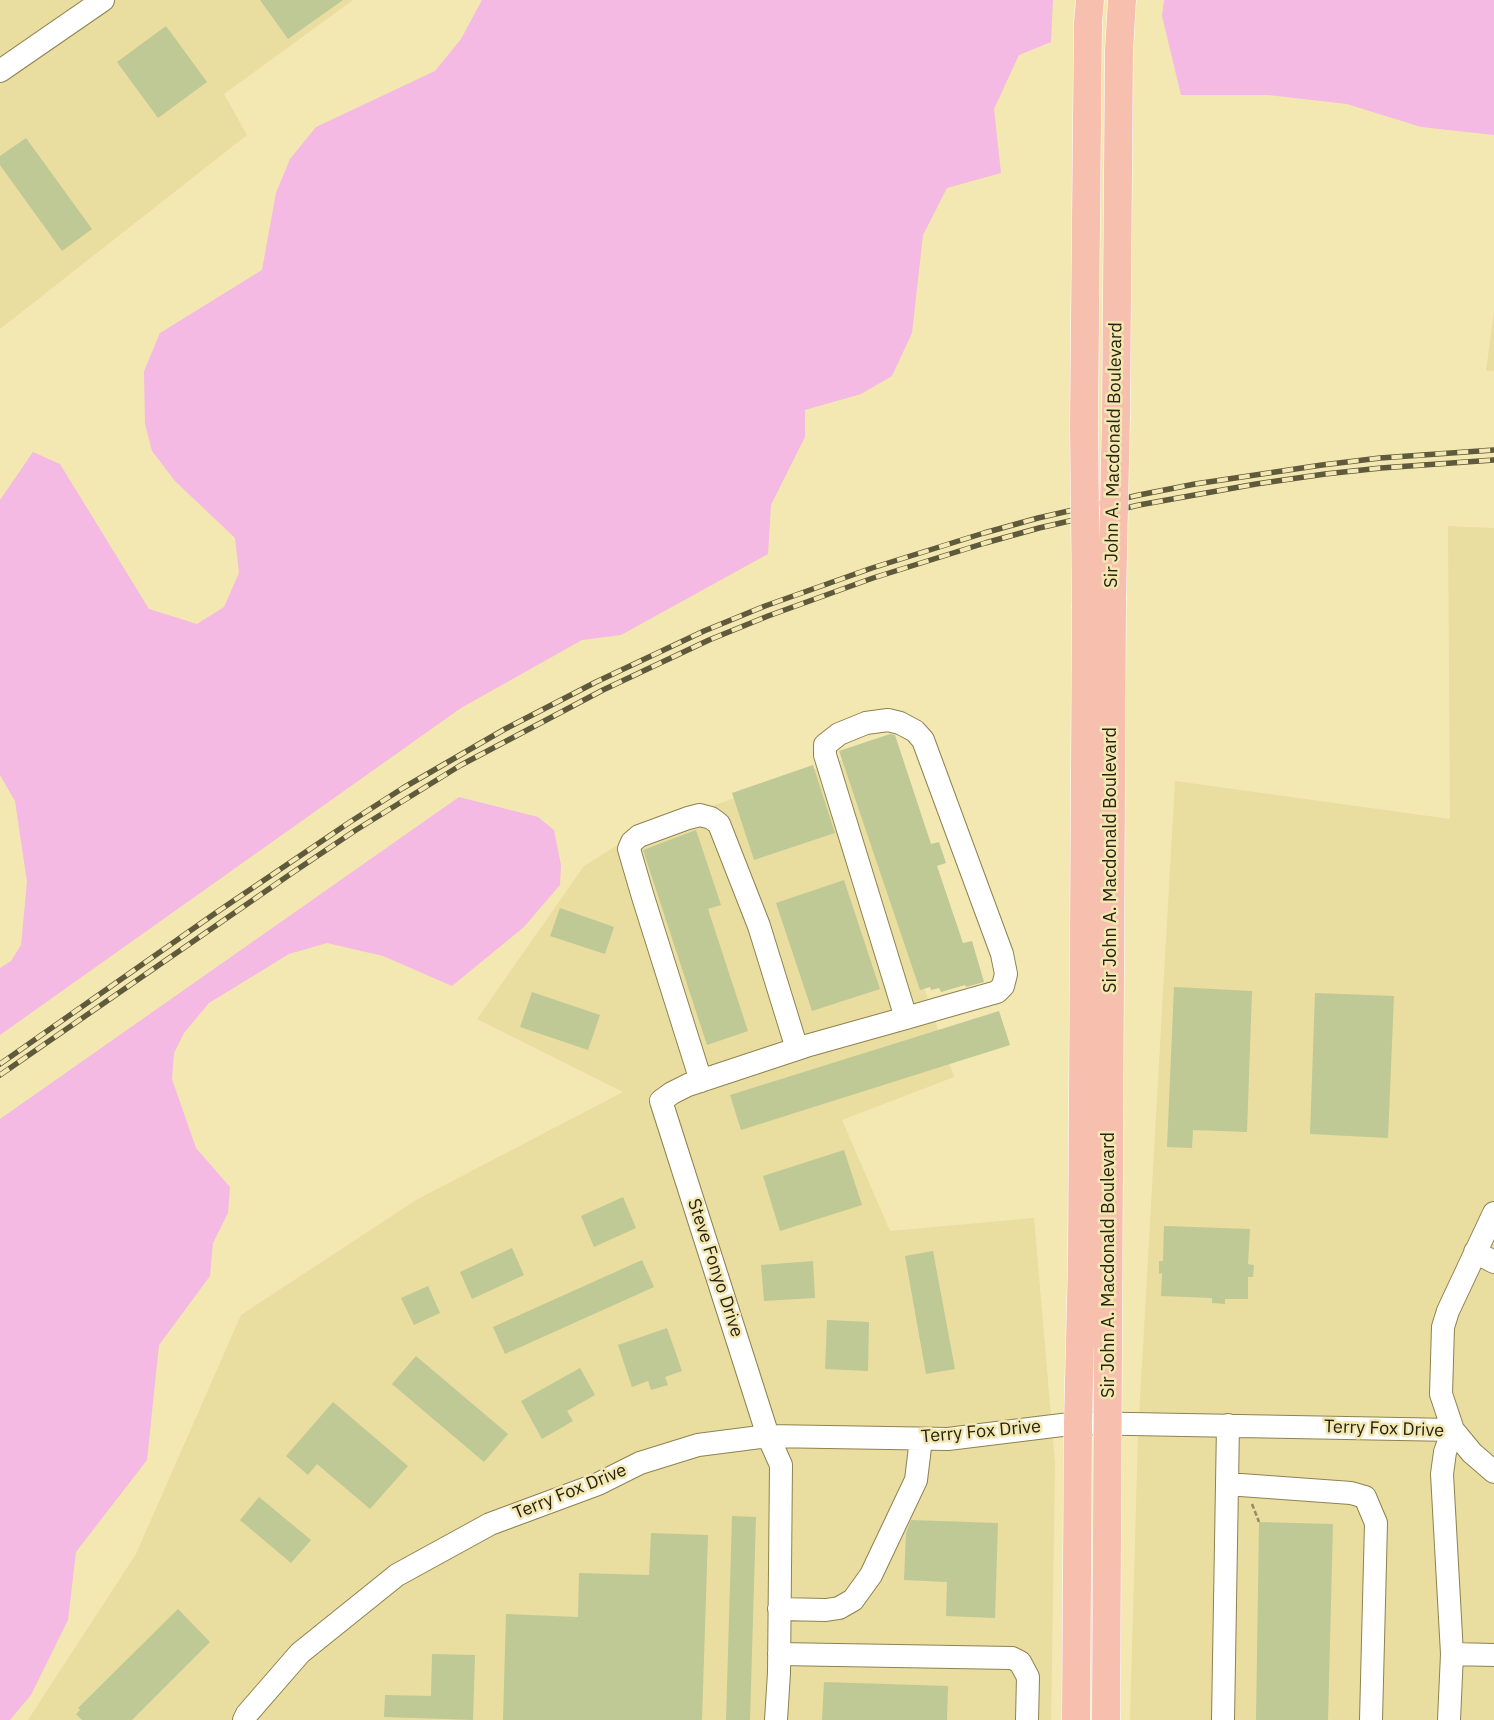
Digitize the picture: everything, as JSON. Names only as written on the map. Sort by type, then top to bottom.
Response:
[{"type":"main road","name":"Sir John A. Macdonald Boulevard","points":[[1076,1720],[1078,1423],[1082,1251],[1086,607],[1084,423],[1088,23],[1090,0]]},
{"type":"main road","name":"Sir John A. Macdonald Boulevard","points":[[1106,1720],[1112,599],[1116,416],[1119,51],[1122,0]]},
{"type":"street","points":[[0,71],[103,0]]},
{"type":"street","points":[[797,1049],[760,926],[719,824],[711,818],[700,815],[688,818],[639,836],[632,842],[629,849],[701,1081],[797,1049],[906,1018],[996,992],[1003,986],[1006,974],[1002,954],[923,740],[915,731],[900,723],[888,720],[866,723],[839,734],[825,745],[824,756],[906,1018]]},
{"type":"street","name":"Steve Fonyo Drive","points":[[701,1081],[672,1093],[662,1100],[768,1436],[781,1465],[780,1608],[776,1720]]},
{"type":"street","points":[[1494,1213],[1485,1257],[1448,1311],[1443,1327],[1441,1394],[1453,1430],[1472,1453],[1494,1472]]},
{"type":"street","name":"Terry Fox Drive","points":[[244,1720],[247,1714],[300,1653],[397,1575],[490,1524],[598,1484],[648,1461],[698,1445],[768,1436],[948,1439],[1078,1423],[1453,1430],[1445,1452],[1442,1474],[1452,1654],[1449,1720]]},
{"type":"street","points":[[1222,1720],[1228,1425]]},
{"type":"street","points":[[780,1608],[826,1610],[839,1608],[853,1600],[871,1575],[916,1480],[920,1439]]},
{"type":"street","points":[[1227,1484],[1351,1493],[1365,1497],[1376,1523],[1370,1720]]},
{"type":"street","points":[[779,1654],[1012,1658],[1020,1662],[1028,1677],[1027,1720]]},
{"type":"street","points":[[1452,1654],[1494,1655]]},
{"type":"path","points":[[1251,1500],[1259,1522]]},
{"type":"shaded area","points":[[0,0],[353,0],[224,94],[247,135],[0,329]]},
{"type":"shaded area","points":[[482,0],[1053,0],[1051,42],[1019,55],[994,109],[1001,173],[947,188],[923,235],[912,333],[892,376],[861,394],[805,410],[805,437],[771,505],[768,554],[621,635],[582,640],[461,708],[0,1035],[0,968],[11,961],[21,945],[27,882],[15,801],[0,775],[0,500],[33,452],[60,464],[149,609],[197,624],[224,607],[239,573],[235,538],[175,481],[152,451],[145,424],[144,371],[160,333],[262,270],[276,193],[290,159],[316,127],[435,71],[461,39]]},
{"type":"shaded area","points":[[1164,0],[1494,0],[1494,135],[1421,127],[1347,104],[1268,95],[1181,95],[1162,16]]},
{"type":"shaded area","points":[[1494,312],[1494,371],[1486,371]]},
{"type":"shaded area","points":[[1448,526],[1494,528],[1494,1720],[1130,1720],[1138,1435],[1175,781],[1450,819]]},
{"type":"shaded area","points":[[847,758],[954,1077],[842,1120],[890,1231],[1034,1218],[1055,1463],[1051,1720],[28,1720],[136,1554],[241,1315],[416,1200],[623,1092],[477,1019],[584,866],[639,832]]},
{"type":"shaded area","points":[[459,797],[538,817],[554,830],[561,865],[560,885],[524,927],[452,986],[383,956],[327,943],[289,954],[209,1003],[184,1033],[174,1053],[172,1079],[196,1148],[230,1187],[228,1213],[213,1243],[210,1276],[159,1345],[147,1460],[76,1552],[68,1620],[31,1695],[10,1720],[0,1720],[0,1119]]},
{"type":"building","points":[[260,0],[343,0],[288,39]]},
{"type":"building","points":[[166,26],[207,82],[158,118],[117,62]]},
{"type":"building","points":[[26,138],[92,229],[62,251],[0,165],[0,156]]},
{"type":"building","points":[[890,734],[895,735],[931,844],[939,842],[946,863],[937,866],[963,943],[972,941],[984,982],[941,992],[939,988],[931,990],[930,987],[920,990],[839,751]]},
{"type":"building","points":[[813,765],[835,833],[754,860],[732,793]]},
{"type":"building","points":[[696,830],[721,905],[708,909],[748,1031],[707,1045],[643,850]]},
{"type":"building","points":[[844,880],[880,989],[812,1011],[776,903]]},
{"type":"building","points":[[560,908],[614,927],[605,954],[550,936]]},
{"type":"building","points":[[1174,987],[1252,991],[1247,1132],[1193,1130],[1192,1148],[1167,1147]]},
{"type":"building","points":[[532,992],[600,1015],[588,1050],[520,1027]]},
{"type":"building","points":[[1315,993],[1394,996],[1388,1138],[1310,1134]]},
{"type":"building","points":[[999,1011],[1010,1045],[741,1130],[730,1095]]},
{"type":"building","points":[[844,1150],[862,1205],[780,1231],[763,1176]]},
{"type":"building","points":[[623,1197],[636,1228],[594,1247],[581,1216]]},
{"type":"building","points":[[1164,1226],[1250,1229],[1248,1264],[1254,1265],[1253,1277],[1248,1277],[1248,1299],[1225,1299],[1225,1304],[1212,1303],[1212,1298],[1161,1296],[1162,1273],[1159,1274],[1159,1261],[1163,1261]]},
{"type":"building","points":[[512,1248],[524,1275],[472,1299],[460,1272]]},
{"type":"building","points":[[933,1251],[955,1369],[926,1374],[905,1256]]},
{"type":"building","points":[[642,1260],[654,1287],[505,1354],[493,1327]]},
{"type":"building","points":[[813,1261],[815,1298],[764,1301],[761,1265]]},
{"type":"building","points":[[428,1286],[440,1313],[414,1325],[401,1298]]},
{"type":"building","points":[[827,1320],[869,1322],[868,1371],[825,1369]]},
{"type":"building","points":[[667,1328],[682,1371],[665,1377],[668,1385],[651,1390],[648,1381],[632,1387],[618,1345]]},
{"type":"building","points":[[416,1356],[508,1434],[484,1462],[392,1384]]},
{"type":"building","points":[[580,1368],[595,1395],[567,1411],[573,1421],[542,1439],[521,1401]]},
{"type":"building","points":[[333,1402],[408,1466],[370,1509],[317,1464],[308,1475],[286,1456]]},
{"type":"building","points":[[259,1497],[311,1540],[291,1563],[240,1520]]},
{"type":"building","points":[[732,1516],[756,1517],[750,1720],[726,1720]]},
{"type":"building","points":[[911,1520],[998,1523],[995,1618],[946,1616],[947,1582],[904,1580],[906,1533]]},
{"type":"building","points":[[1259,1522],[1333,1524],[1328,1720],[1256,1720]]},
{"type":"building","points":[[651,1533],[708,1535],[702,1720],[503,1720],[506,1614],[578,1617],[579,1573],[649,1575]]},
{"type":"building","points":[[178,1609],[210,1642],[132,1720],[82,1720],[76,1714],[80,1710],[78,1708]]},
{"type":"building","points":[[432,1654],[475,1655],[473,1720],[384,1717],[385,1695],[431,1696]]},
{"type":"building","points":[[824,1682],[948,1686],[947,1720],[822,1720]]},
{"type":"railway","points":[[0,1064],[217,912],[403,788],[505,729],[596,682],[704,631],[765,606],[872,568],[1038,518],[1195,484],[1322,465],[1380,458],[1494,450]]},
{"type":"railway","points":[[0,1075],[292,873],[356,830],[461,765],[603,690],[709,640],[768,616],[873,578],[1039,528],[1139,505],[1325,474],[1494,460]]}]
